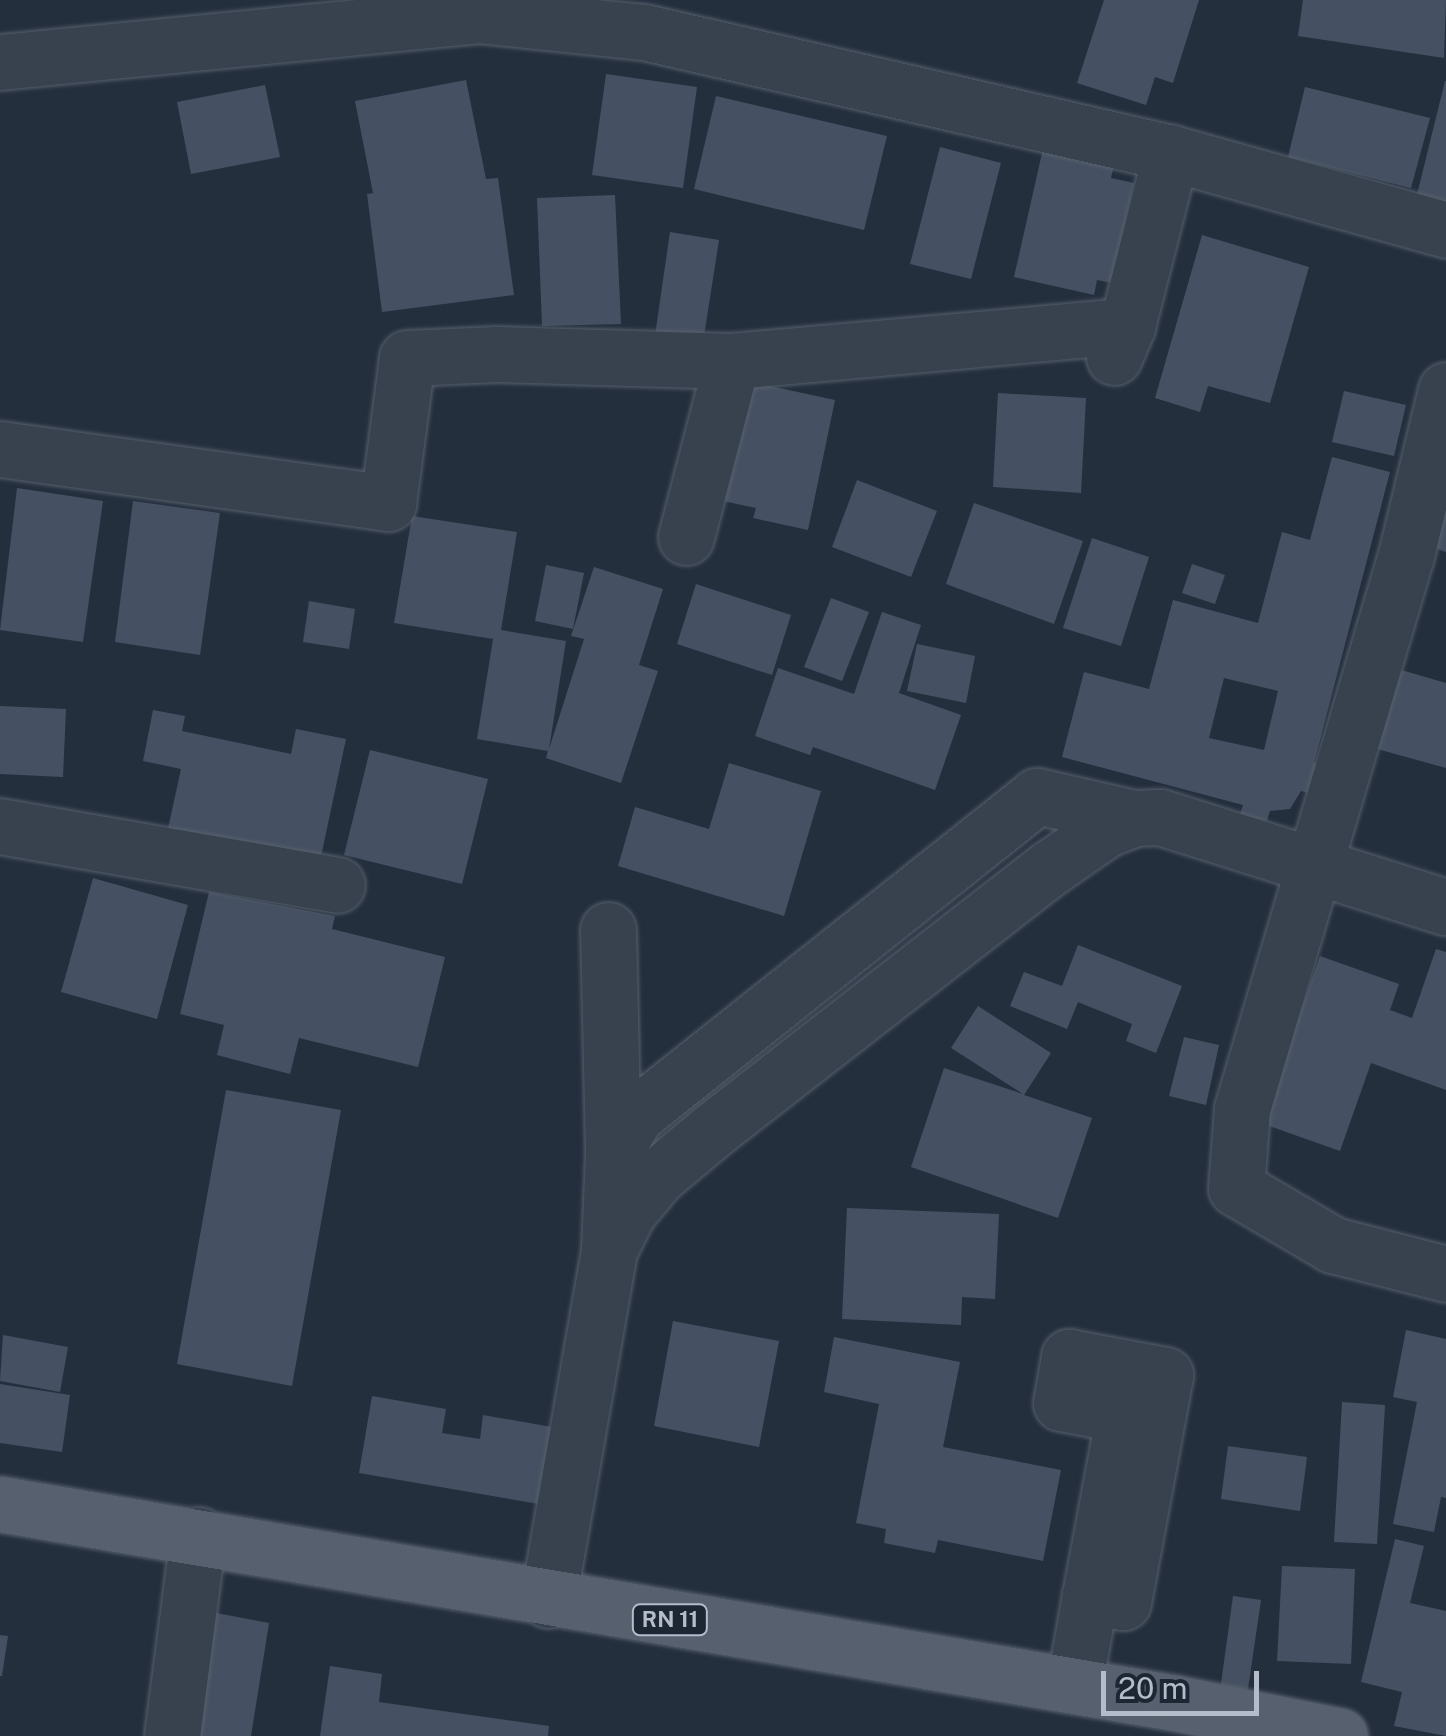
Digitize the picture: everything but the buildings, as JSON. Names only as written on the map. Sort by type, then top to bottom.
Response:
[{"type":"main road","name":"RN 11","points":[[0,1504],[198,1535],[548,1600],[1074,1686],[1172,1720],[1340,1736]]},
{"type":"street","points":[[0,62],[324,16],[643,16],[1170,153],[1446,230]]},
{"type":"street","points":[[0,449],[388,503],[407,358],[498,354],[732,361],[1120,343],[1170,153]]},
{"type":"street","points":[[686,538],[732,361]]},
{"type":"street","points":[[1446,390],[1426,561],[1316,866],[1242,1108],[1236,1188],[1333,1245],[1446,1274]]},
{"type":"street","points":[[614,1154],[636,1115],[1037,796],[1134,818],[1160,817],[1188,824],[1446,907]]},
{"type":"street","points":[[609,1250],[628,1212],[658,1176],[713,1130],[1050,868],[1106,829],[1134,818]]},
{"type":"street","points":[[0,826],[337,885]]},
{"type":"street","points":[[548,1600],[609,1250],[614,1154],[608,930]]},
{"type":"street","points":[[172,1736],[198,1535]]},
{"type":"street","points":[[1074,1686],[1090,1596]]}]
